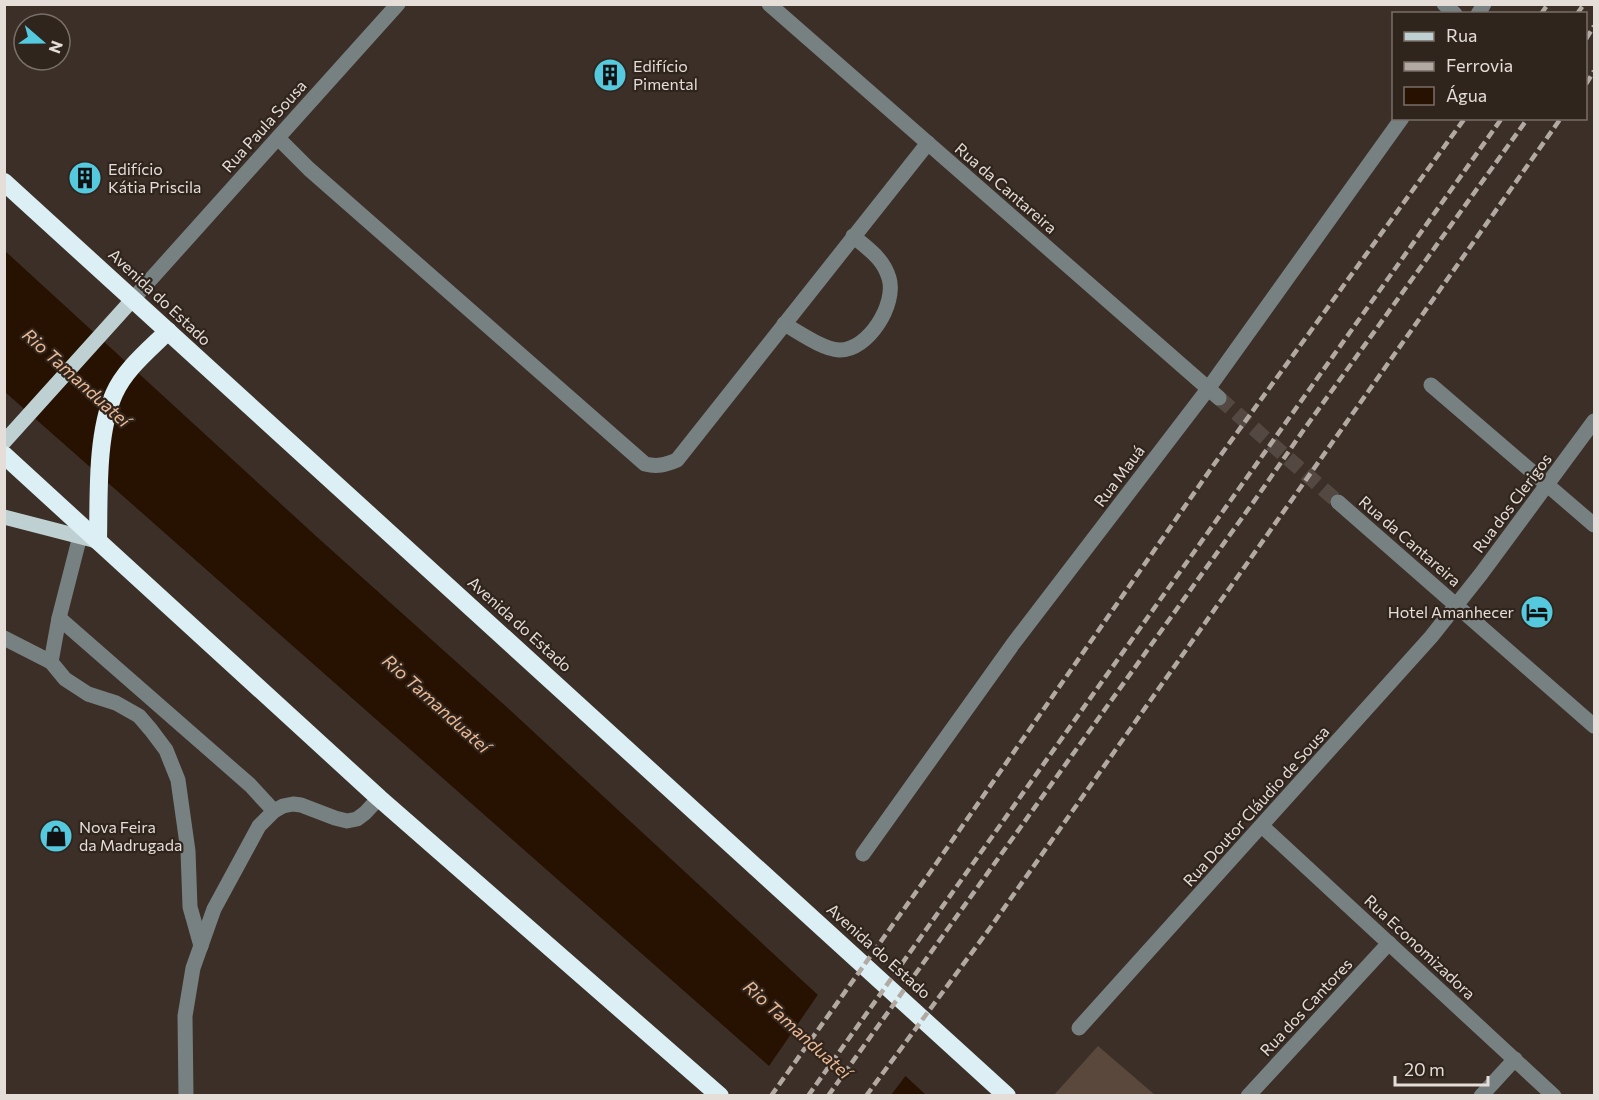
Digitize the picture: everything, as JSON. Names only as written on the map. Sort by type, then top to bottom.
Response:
[{"type":"highway","name":"Avenida do Estado","points":[[4,182],[534,662],[1007,1095]]},
{"type":"highway","points":[[98,541],[101,456],[106,418],[114,393],[128,372],[168,331]]},
{"type":"highway","points":[[4,455],[379,798],[720,1095]]},
{"type":"main road","points":[[4,442],[133,299]]},
{"type":"main road","points":[[4,517],[98,541]]},
{"type":"street","name":"Rua Paula Sousa","points":[[133,299],[398,4]]},
{"type":"street","name":"Rua da Cantareira","points":[[769,4],[1214,394]]},
{"type":"street","name":"Rua Mauá","points":[[863,854],[1013,644],[1214,394],[1401,120]]},
{"type":"street","points":[[278,138],[318,177],[645,464],[655,466],[677,460],[928,143]]},
{"type":"street","points":[[784,324],[821,344],[841,350],[857,345],[872,332],[886,310],[890,296],[890,280],[882,262],[853,236]]},
{"type":"street","points":[[1431,385],[1594,525]]},
{"type":"street","name":"Rua dos Clerigos","points":[[1457,605],[1594,421]]},
{"type":"street","name":"Rua da Cantareira","points":[[1338,502],[1594,726]]},
{"type":"street","points":[[51,662],[58,618],[80,536]]},
{"type":"street","name":"Rua Doutor Cláudio de Sousa","points":[[1079,1028],[1431,637],[1457,605]]},
{"type":"street","points":[[58,618],[250,785],[274,811]]},
{"type":"street","points":[[4,638],[51,662],[65,679],[88,694],[116,703],[139,716],[166,750],[178,780],[188,851],[190,907],[201,946]]},
{"type":"street","points":[[186,1095],[184,1016],[193,968],[214,909],[259,826],[274,811],[293,804],[347,821],[357,819],[366,813],[379,798]]},
{"type":"street","name":"Rua Economizadora","points":[[1262,825],[1554,1095]]},
{"type":"street","name":"Rua dos Cantores","points":[[1248,1095],[1389,943]]},
{"type":"street","points":[[1481,1095],[1515,1059]]},
{"type":"shaded area","points":[[1098,1046],[1155,1095],[1054,1095]]},
{"type":"water","name":"Rio Tamanduateí","points":[[4,250],[511,711],[926,1095],[802,1095],[5,392]]},
{"type":"pier","points":[[819,993],[907,1074],[891,1095],[797,1096],[767,1069]]},
{"type":"tunnel","points":[[1219,398],[1338,502]]},
{"type":"railway","points":[[1542,12],[1548,4]]},
{"type":"railway","points":[[1578,12],[1584,4]]},
{"type":"railway","points":[[1587,37],[1594,26]]},
{"type":"railway","points":[[1587,82],[1594,71]]},
{"type":"railway","points":[[771,1096],[1215,463],[1464,120]]},
{"type":"railway","points":[[808,1096],[1501,120]]},
{"type":"railway","points":[[828,1096],[1527,120]]},
{"type":"railway","points":[[866,1096],[990,928],[1560,120]]},
{"type":"place","name":"Edifício Pimental","points":[[610,75]]},
{"type":"place","name":"Edifício Kátia Priscila","points":[[85,178]]},
{"type":"place","name":"Hotel Amanhecer","points":[[1537,612]]},
{"type":"place","name":"Nova Feira da Madrugada","points":[[56,836]]}]
